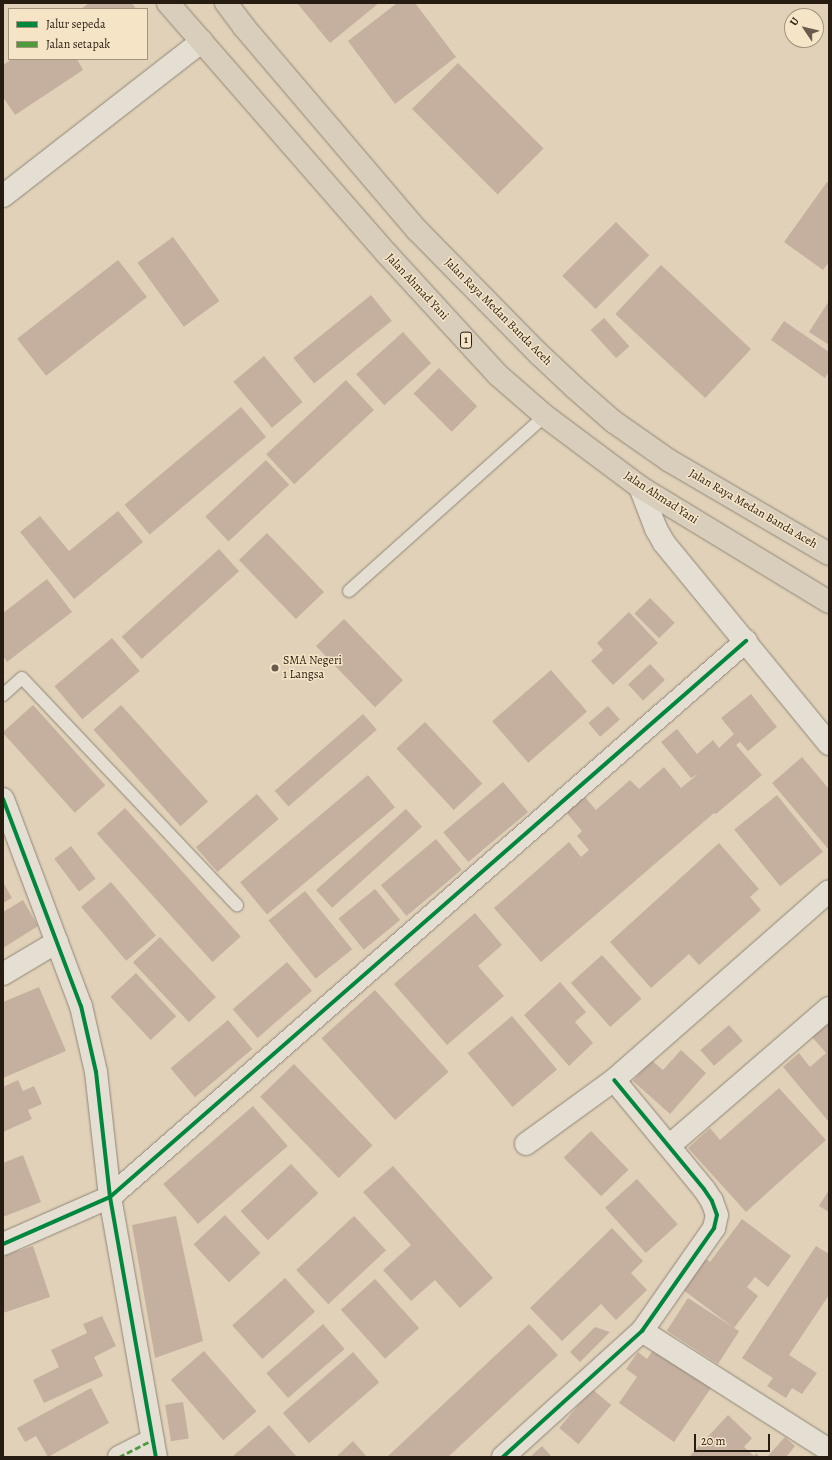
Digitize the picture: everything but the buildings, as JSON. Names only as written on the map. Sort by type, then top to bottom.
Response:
[{"type":"main road","name":"Jalan Ahmad Yani","points":[[168,3],[387,254],[498,374],[545,416],[640,487],[829,602]]},
{"type":"main road","name":"Jalan Raya Medan Banda Aceh","points":[[226,3],[244,27],[417,230],[538,354],[575,388],[614,422],[670,461],[829,554]]},
{"type":"street","points":[[3,196],[202,41]]},
{"type":"street","points":[[640,487],[656,529],[664,543],[829,744]]},
{"type":"street","points":[[3,1244],[110,1197],[746,641]]},
{"type":"street","points":[[3,799],[80,1006],[96,1072],[110,1197],[154,1448],[119,1457]]},
{"type":"street","points":[[526,1144],[614,1080],[829,891]]},
{"type":"street","points":[[3,974],[57,942]]},
{"type":"street","points":[[669,1146],[829,1008]]},
{"type":"street","points":[[503,1457],[642,1331],[714,1228],[717,1215],[712,1202],[704,1189],[614,1080]]},
{"type":"street","points":[[642,1331],[829,1450]]},
{"type":"lane","points":[[350,591],[545,416]]},
{"type":"lane","points":[[3,695],[22,678],[237,905]]},
{"type":"marked path","points":[[119,1457],[153,1440]]},
{"type":"cycle path","points":[[3,1244],[110,1197],[746,641]]},
{"type":"cycle path","points":[[3,799],[81,1006],[96,1072],[110,1197],[156,1457]]},
{"type":"cycle path","points":[[503,1457],[642,1331],[714,1228],[717,1215],[712,1201],[704,1189],[614,1080]]},
{"type":"place","name":"SMA Negeri 1 Langsa","points":[[275,668]]}]
